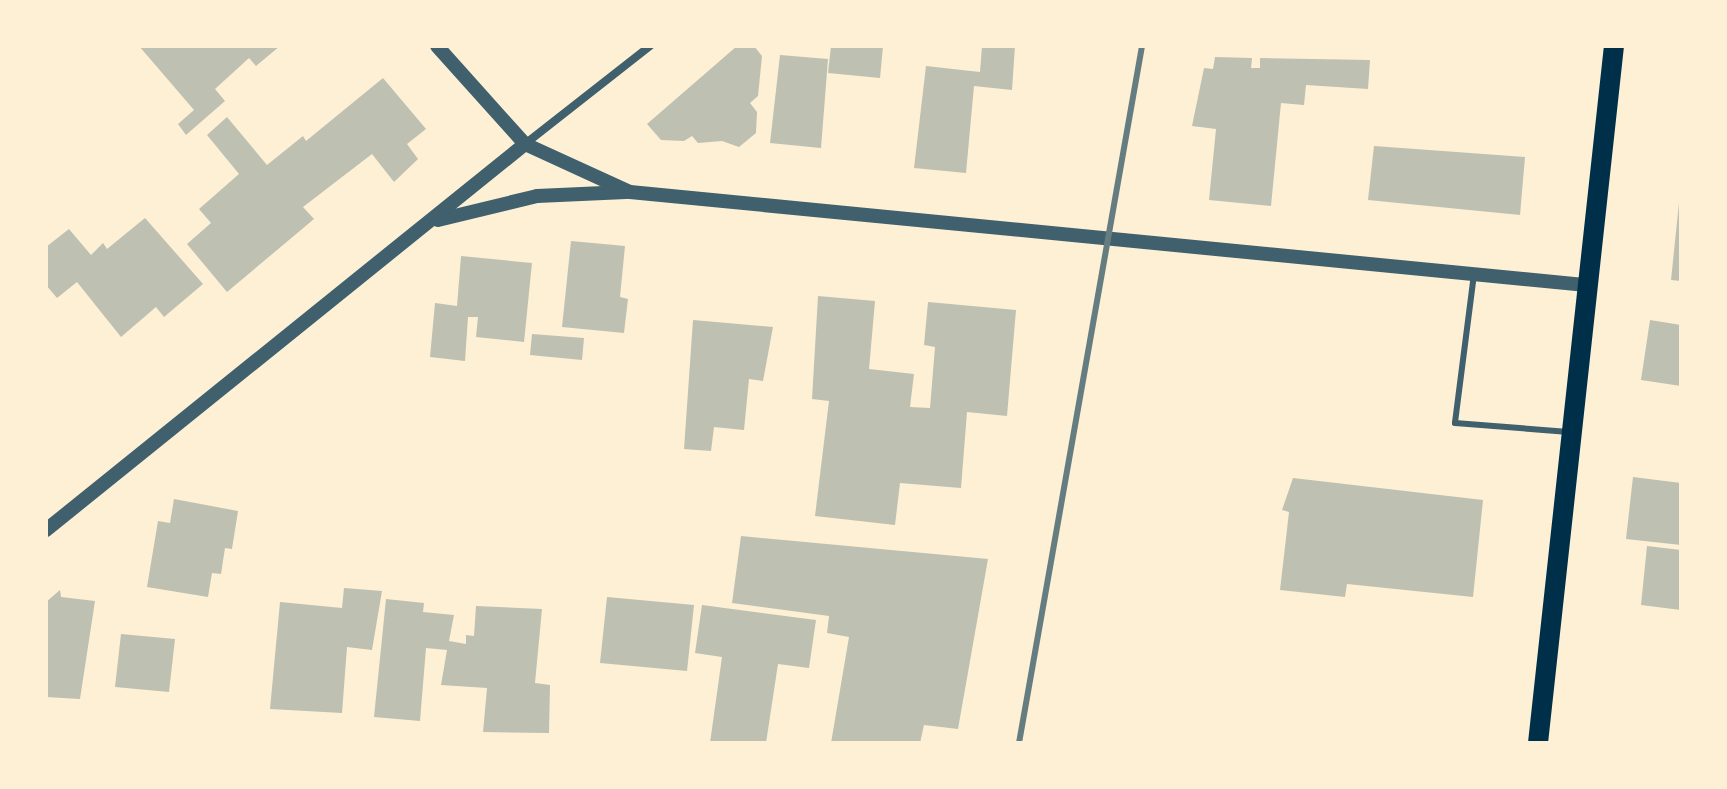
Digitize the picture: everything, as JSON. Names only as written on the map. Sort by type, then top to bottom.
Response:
[{"type":"main road","points":[[1538,743],[1614,46]]},
{"type":"street","points":[[437,46],[525,144],[630,192]]},
{"type":"street","points":[[46,530],[650,46]]},
{"type":"street","points":[[423,226],[494,203],[630,192],[1586,285]]},
{"type":"lane","points":[[1474,274],[1455,423],[1571,433]]},
{"type":"building","points":[[139,46],[280,46],[256,66],[249,58],[215,89],[225,101],[186,135],[178,124],[194,110]]},
{"type":"building","points":[[737,46],[754,46],[762,56],[758,96],[750,103],[757,112],[756,133],[739,147],[722,141],[698,143],[692,136],[684,141],[661,140],[647,124]]},
{"type":"building","points":[[831,46],[883,46],[880,78],[828,73]]},
{"type":"building","points":[[982,46],[1015,46],[1012,90],[974,86],[966,173],[914,168],[926,66],[980,72]]},
{"type":"building","points":[[780,55],[828,59],[821,148],[770,143]]},
{"type":"building","points":[[1215,57],[1252,58],[1251,68],[1260,68],[1260,58],[1370,60],[1368,89],[1306,85],[1304,105],[1281,103],[1271,206],[1209,200],[1216,129],[1192,126],[1204,68],[1213,69]]},
{"type":"building","points":[[383,78],[426,129],[407,144],[418,159],[394,182],[372,154],[303,207],[314,219],[227,292],[187,244],[211,223],[199,209],[239,174],[207,135],[227,117],[267,165],[303,136],[306,141]]},
{"type":"building","points":[[1374,146],[1525,157],[1520,215],[1368,200]]},
{"type":"building","points":[[1681,203],[1681,281],[1671,280]]},
{"type":"building","points":[[145,218],[203,284],[164,317],[156,307],[121,337],[77,282],[57,298],[46,285],[46,247],[69,229],[91,255],[103,243],[107,249]]},
{"type":"building","points":[[571,241],[625,246],[620,297],[628,299],[624,333],[562,327]]},
{"type":"building","points":[[461,256],[532,263],[524,342],[476,337],[478,317],[468,317],[465,361],[430,357],[435,303],[457,306]]},
{"type":"building","points":[[818,296],[875,301],[869,369],[914,374],[910,407],[930,408],[935,347],[924,345],[928,302],[1016,310],[1007,416],[967,412],[961,488],[900,483],[895,525],[815,516],[829,401],[812,399]]},
{"type":"building","points":[[693,320],[773,327],[763,381],[749,379],[744,430],[714,427],[711,451],[684,449]]},
{"type":"building","points":[[1650,320],[1681,325],[1681,386],[1641,380]]},
{"type":"building","points":[[532,334],[584,338],[582,360],[530,355]]},
{"type":"building","points":[[1633,477],[1681,483],[1681,545],[1626,539]]},
{"type":"building","points":[[1293,478],[1483,500],[1473,597],[1347,584],[1345,597],[1280,590],[1289,512],[1282,510]]},
{"type":"building","points":[[174,499],[238,511],[232,549],[225,548],[221,574],[212,573],[208,597],[147,587],[158,521],[170,523]]},
{"type":"building","points":[[741,536],[988,559],[958,729],[924,725],[920,743],[831,743],[849,637],[827,633],[829,616],[732,603]]},
{"type":"building","points":[[1647,546],[1681,550],[1681,610],[1641,605]]},
{"type":"building","points":[[344,588],[382,591],[372,650],[347,647],[342,713],[270,709],[280,602],[342,608]]},
{"type":"building","points":[[60,590],[61,597],[95,601],[80,699],[46,697],[46,602]]},
{"type":"building","points":[[607,597],[694,605],[687,671],[600,663]]},
{"type":"building","points":[[386,599],[424,603],[423,612],[454,615],[449,641],[466,644],[466,635],[474,636],[476,606],[542,609],[535,683],[550,685],[549,733],[483,732],[487,688],[441,685],[447,650],[426,648],[420,721],[374,717]]},
{"type":"building","points":[[702,605],[816,620],[809,668],[778,664],[766,743],[710,743],[722,657],[695,653]]},
{"type":"building","points":[[121,634],[175,639],[169,692],[115,687]]},
{"type":"railway","points":[[1019,743],[1142,46]]}]
